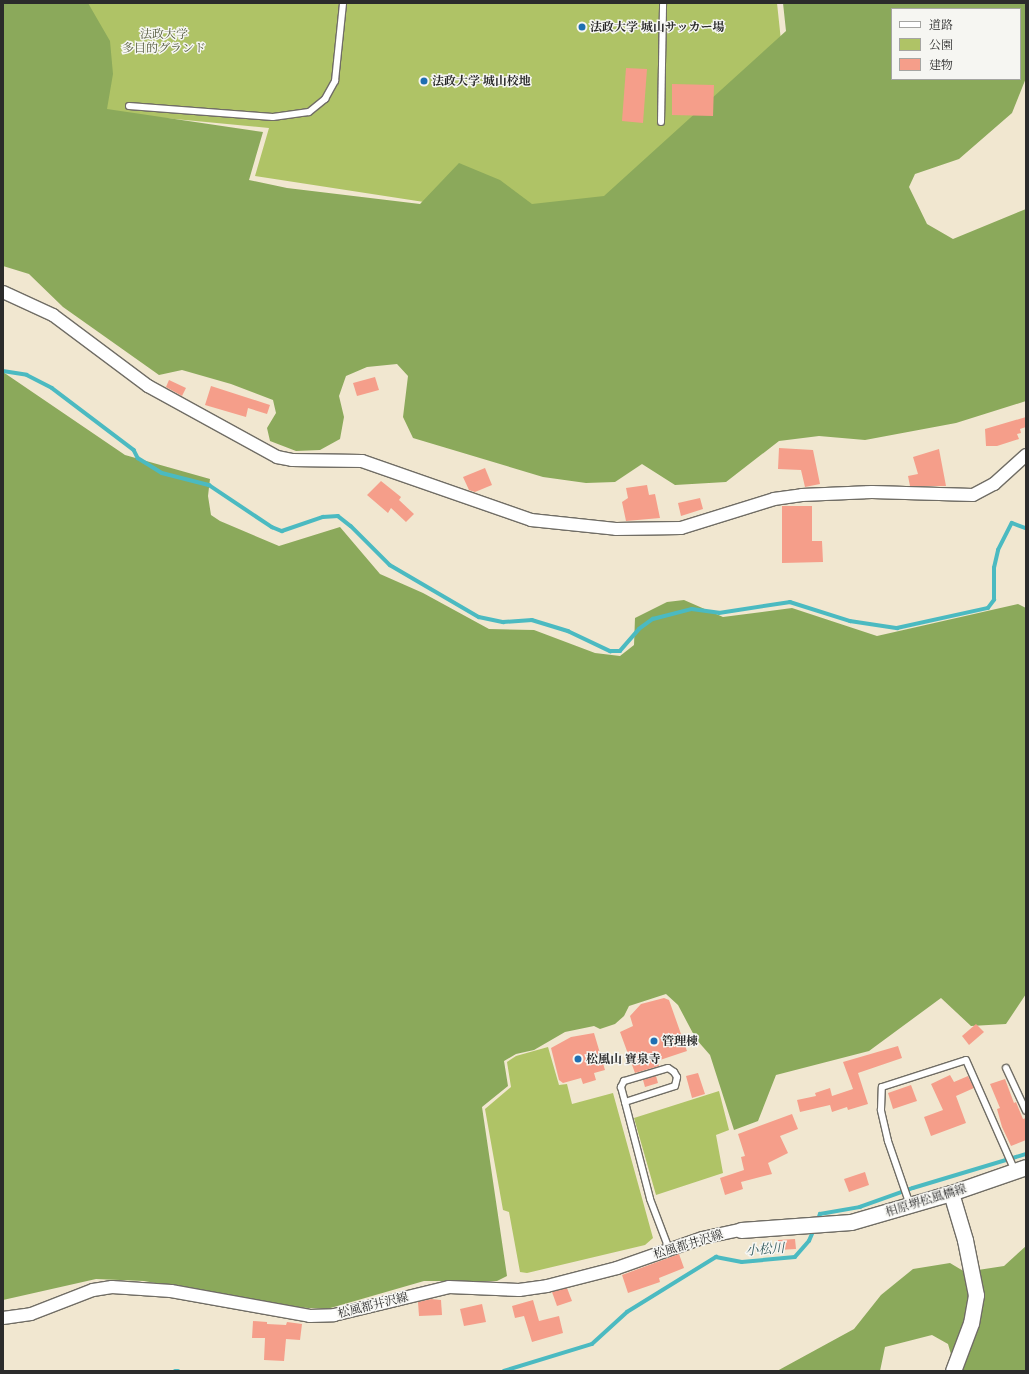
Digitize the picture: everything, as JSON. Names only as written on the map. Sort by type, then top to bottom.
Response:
[{"type":"street","points":[[3,292],[53,316],[148,386],[271,454],[292,460],[362,461],[497,510],[538,521],[616,529],[681,528],[774,499],[802,495],[872,492],[973,495],[994,484],[1026,455]]},
{"type":"street","name":"相原堺松風橋線","points":[[741,1230],[824,1225],[867,1218],[909,1200],[950,1193],[1017,1167]]},
{"type":"street","points":[[950,1193],[965,1240],[976,1295],[971,1323],[953,1371]]},
{"type":"street","name":"松風都井沢線","points":[[3,1318],[31,1314],[93,1290],[112,1286],[172,1291],[303,1315],[334,1315],[449,1286],[519,1290],[547,1286],[617,1268],[669,1249],[741,1230]]},
{"type":"lane","points":[[129,106],[273,117],[309,112],[325,99],[334,81],[343,3]]},
{"type":"lane","points":[[661,122],[663,3]]},
{"type":"lane","points":[[909,1200],[885,1128],[881,1110],[882,1087],[966,1060],[1007,1153],[1017,1167]]},
{"type":"lane","points":[[625,1102],[675,1086],[677,1078],[674,1072],[668,1068],[624,1081],[621,1087],[650,1199],[669,1249]]},
{"type":"lane","points":[[1006,1068],[1026,1111]]},
{"type":"green space","points":[[3,3],[88,3],[110,41],[113,74],[107,109],[263,132],[249,180],[287,188],[420,204],[459,163],[500,180],[532,204],[604,196],[786,31],[783,3],[1026,3],[1026,78],[1012,113],[959,159],[915,174],[909,187],[927,224],[953,239],[1026,209],[1026,401],[956,423],[865,440],[819,436],[779,441],[726,482],[675,485],[642,464],[615,482],[586,483],[543,477],[413,438],[403,417],[408,376],[397,364],[367,367],[346,376],[339,396],[344,417],[340,439],[320,450],[296,451],[270,441],[267,428],[276,413],[273,400],[231,384],[182,370],[159,375],[63,307],[29,274],[3,266]]},
{"type":"green space","name":"法政大学 城山校地","points":[[76,3],[777,3],[782,50],[612,210],[528,218],[255,176],[269,128],[101,112]]},
{"type":"green space","points":[[3,372],[125,455],[210,479],[208,496],[211,515],[220,521],[279,546],[340,527],[380,574],[423,593],[489,629],[534,630],[595,653],[620,656],[634,645],[635,618],[667,602],[684,600],[723,617],[792,608],[877,636],[1018,604],[1026,608],[1026,994],[1006,1024],[971,1026],[941,998],[869,1051],[776,1075],[758,1121],[734,1130],[710,1055],[696,1039],[678,1005],[666,994],[629,1006],[624,1016],[615,1024],[600,1029],[594,1026],[565,1032],[534,1050],[516,1054],[504,1061],[508,1086],[482,1107],[507,1276],[497,1281],[424,1281],[327,1309],[291,1307],[144,1281],[96,1279],[3,1300]]},
{"type":"green space","points":[[548,1047],[559,1085],[567,1084],[572,1104],[613,1093],[653,1238],[645,1245],[527,1273],[520,1272],[509,1212],[503,1210],[485,1109],[511,1087],[507,1062],[516,1056]]},
{"type":"green space","points":[[719,1091],[729,1130],[716,1135],[723,1173],[656,1195],[634,1118]]},
{"type":"green space","points":[[1026,1246],[1026,1371],[952,1371],[954,1365],[948,1344],[932,1335],[885,1347],[880,1371],[777,1371],[854,1329],[881,1295],[913,1269],[950,1263],[965,1272],[1004,1266]]},
{"type":"building","points":[[626,68],[647,69],[643,123],[622,121]]},
{"type":"building","points":[[672,84],[714,85],[713,116],[672,115]]},
{"type":"building","points":[[375,377],[379,390],[357,396],[353,383]]},
{"type":"building","points":[[169,380],[186,388],[182,396],[166,387]]},
{"type":"building","points":[[211,386],[270,405],[267,414],[248,408],[246,417],[205,405]]},
{"type":"building","points":[[1026,417],[1026,427],[1020,429],[1021,433],[1017,434],[1019,439],[997,446],[986,446],[985,429]]},
{"type":"building","points":[[779,448],[813,450],[820,484],[805,487],[801,470],[778,469]]},
{"type":"building","points":[[939,449],[946,486],[910,486],[908,476],[918,474],[913,457]]},
{"type":"building","points":[[485,468],[492,485],[475,492],[469,490],[463,477]]},
{"type":"building","points":[[381,481],[401,497],[399,500],[414,514],[406,522],[391,508],[388,513],[367,495]]},
{"type":"building","points":[[647,485],[649,495],[655,494],[660,518],[626,521],[622,502],[628,498],[626,488]]},
{"type":"building","points":[[700,498],[703,509],[681,516],[678,503]]},
{"type":"building","points":[[782,506],[812,506],[812,541],[822,541],[823,562],[782,563]]},
{"type":"building","name":"管理棟","points":[[664,998],[669,1000],[687,1051],[657,1061],[659,1066],[635,1073],[620,1032],[633,1026],[630,1016],[641,1004]]},
{"type":"building","points":[[976,1024],[984,1032],[969,1045],[962,1036]]},
{"type":"building","name":"松風山 寶泉寺","points":[[594,1033],[605,1070],[594,1073],[596,1080],[583,1084],[581,1078],[563,1083],[559,1080],[551,1048],[571,1037]]},
{"type":"building","points":[[898,1046],[902,1058],[858,1073],[868,1104],[848,1110],[847,1107],[832,1112],[830,1105],[800,1112],[797,1100],[816,1096],[815,1093],[830,1088],[832,1096],[853,1089],[843,1062]]},
{"type":"building","points":[[698,1073],[705,1094],[692,1098],[686,1076]]},
{"type":"building","points":[[950,1075],[954,1082],[968,1076],[974,1088],[956,1096],[966,1123],[931,1136],[924,1117],[943,1110],[931,1084]]},
{"type":"building","points":[[656,1076],[658,1083],[645,1087],[643,1080]]},
{"type":"building","points":[[1005,1079],[1014,1103],[1016,1102],[1023,1119],[1026,1118],[1026,1140],[1011,1146],[1002,1127],[997,1109],[1000,1108],[990,1084]]},
{"type":"building","points":[[911,1085],[917,1101],[893,1109],[888,1093]]},
{"type":"building","points":[[792,1114],[798,1129],[780,1136],[788,1153],[768,1163],[772,1174],[741,1182],[743,1189],[725,1195],[720,1178],[744,1170],[741,1157],[745,1156],[738,1134]]},
{"type":"building","points":[[865,1172],[869,1185],[849,1192],[844,1179]]},
{"type":"building","points":[[795,1239],[796,1249],[778,1250],[778,1240]]},
{"type":"building","points":[[679,1254],[684,1268],[659,1278],[660,1282],[628,1293],[622,1275]]},
{"type":"building","points":[[567,1288],[572,1301],[557,1306],[552,1292]]},
{"type":"building","points":[[431,1299],[441,1300],[442,1315],[419,1316],[418,1302]]},
{"type":"building","points":[[533,1300],[539,1321],[559,1316],[563,1333],[532,1342],[524,1316],[515,1318],[512,1306]]},
{"type":"building","points":[[482,1304],[486,1322],[464,1326],[460,1309]]},
{"type":"building","points":[[253,1321],[267,1322],[267,1324],[286,1325],[287,1322],[302,1324],[300,1340],[286,1339],[284,1361],[264,1360],[265,1338],[252,1338]]},
{"type":"waterway","points":[[3,371],[27,375],[52,388],[134,450],[138,458],[162,473],[209,485],[272,527],[282,531],[323,517],[338,516],[351,526],[390,565],[479,617],[503,622],[532,620],[568,631],[610,651],[620,651],[639,629],[653,619],[692,609],[719,613],[790,602],[850,621],[897,628],[988,608],[994,600],[994,568],[998,550],[1012,523],[1026,528]]},
{"type":"waterway","name":"小松川","points":[[818,1220],[820,1214],[860,1207],[913,1188],[1026,1154]]},
{"type":"waterway","name":"小松川","points":[[504,1371],[592,1344],[627,1312],[716,1257],[742,1262],[795,1257],[809,1241],[814,1229]]},
{"type":"place","name":"法政大学 城山サッカー場","points":[[582,27]]},
{"type":"place","name":"法政大学 城山校地","points":[[424,81]]},
{"type":"place","name":"管理棟","points":[[654,1041]]},
{"type":"place","name":"松風山 寶泉寺","points":[[578,1059]]},
{"type":"park label","name":"法政大学 多目的グランド","points":[[164,41]]}]
